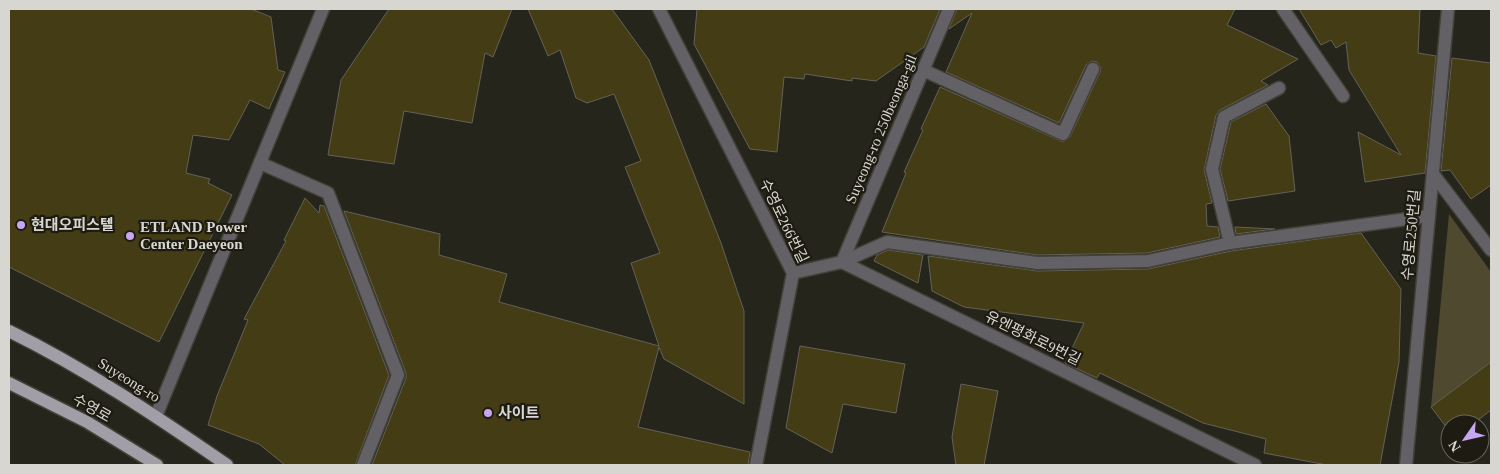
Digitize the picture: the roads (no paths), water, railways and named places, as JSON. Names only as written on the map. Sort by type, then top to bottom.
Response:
[{"type":"main road","name":"Suyeong-ro","points":[[9,331],[107,385],[156,416],[226,465]]},
{"type":"main road","name":"수영로","points":[[9,383],[86,422],[157,465]]},
{"type":"street","name":"수영로266번길","points":[[659,9],[792,273],[756,465]]},
{"type":"street","name":"Suyeong-ro 250beonga-gil","points":[[842,262],[949,9]]},
{"type":"street","points":[[1283,9],[1343,96]]},
{"type":"street","name":"수영로250번길","points":[[1406,465],[1448,9]]},
{"type":"street","points":[[156,416],[321,10]]},
{"type":"street","points":[[923,70],[1063,134],[1093,69]]},
{"type":"street","points":[[1230,243],[1212,169],[1224,117],[1279,88]]},
{"type":"street","points":[[260,163],[328,194],[398,375],[363,465]]},
{"type":"street","points":[[1433,174],[1491,250]]},
{"type":"street","points":[[792,273],[842,262],[887,242],[1037,262],[1148,261],[1230,243],[1429,216]]},
{"type":"street","name":"유엔평화로9번길","points":[[842,262],[1255,465]]},
{"type":"place","name":"현대오피스텔","points":[[21,225]]},
{"type":"place","name":"ETLAND Power Center Daeyeon","points":[[130,236]]},
{"type":"place","name":"사이트","points":[[488,413]]}]
